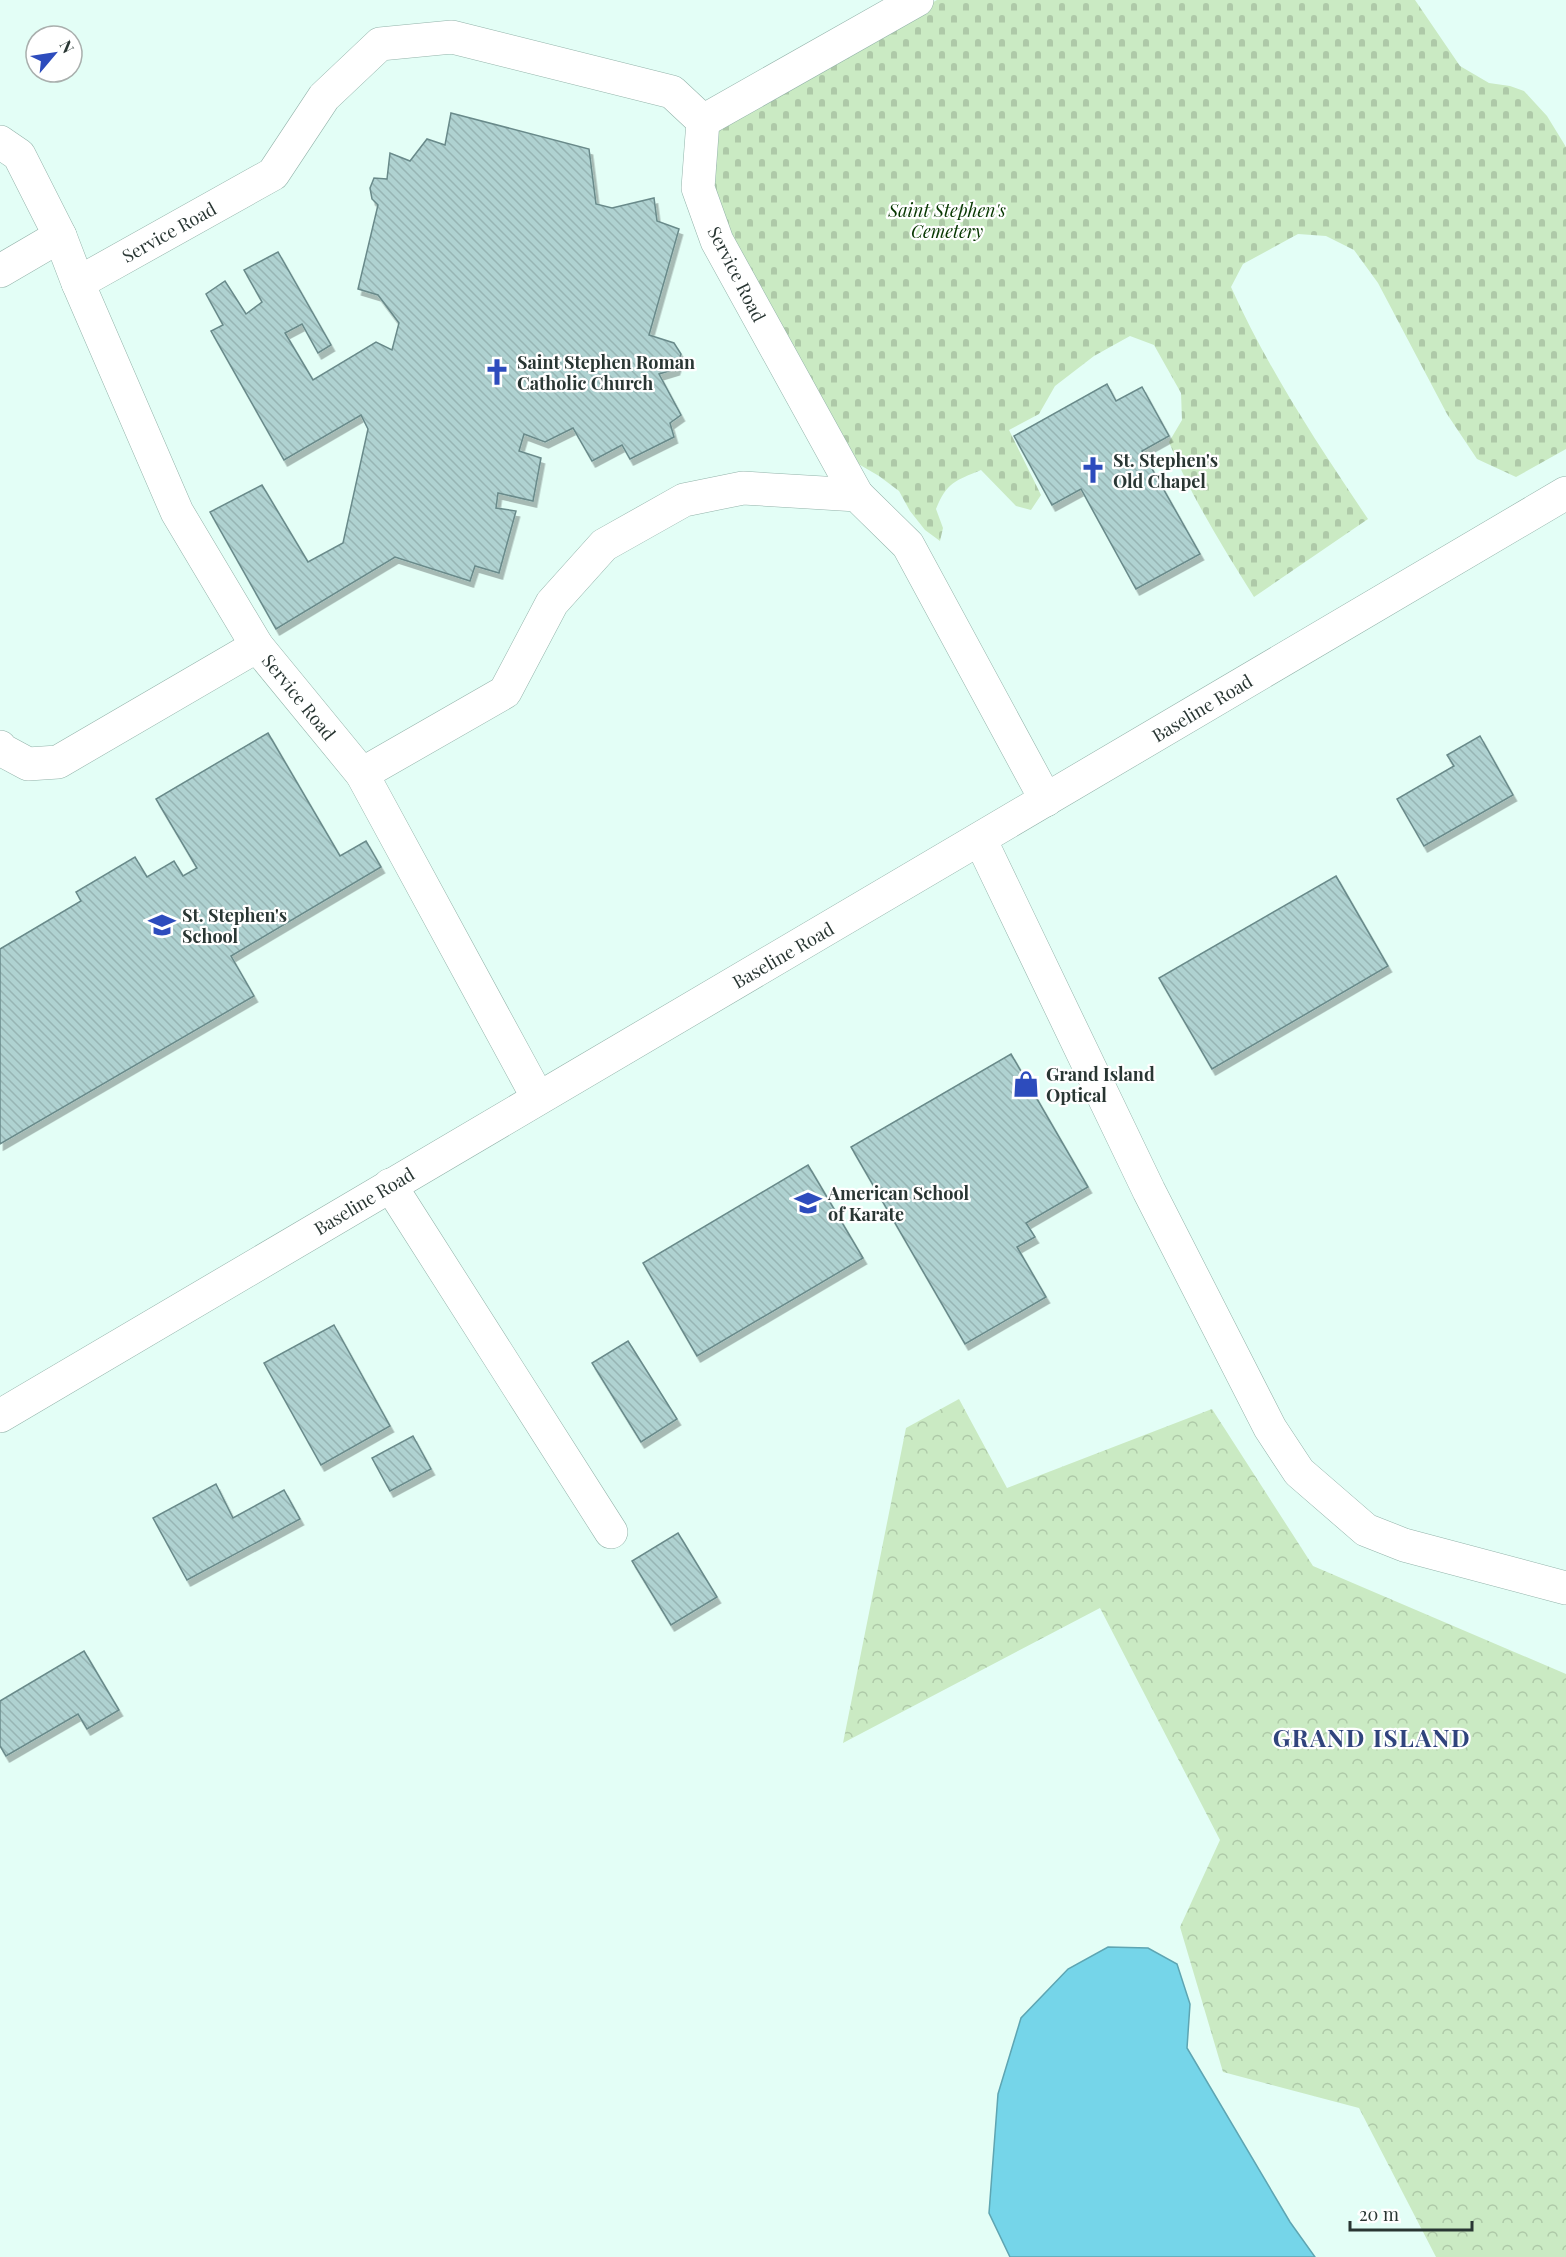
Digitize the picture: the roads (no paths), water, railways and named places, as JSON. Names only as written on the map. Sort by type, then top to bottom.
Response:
[{"type":"street","points":[[703,121],[917,0]]},
{"type":"street","name":"Service Road","points":[[538,1098],[362,774],[257,646],[177,512],[78,283],[273,174],[324,97],[380,44],[452,37],[672,92],[703,121],[698,188],[717,241],[857,495],[908,545],[1046,800]]},
{"type":"street","points":[[0,142],[19,155],[60,236],[78,283]]},
{"type":"street","points":[[0,271],[60,236]]},
{"type":"street","points":[[362,774],[505,692],[552,603],[604,545],[684,500],[743,488],[857,495]]},
{"type":"street","name":"Baseline Road","points":[[0,1416],[1566,493]]},
{"type":"street","points":[[0,747],[28,764],[58,762],[257,646]]},
{"type":"street","points":[[980,839],[1149,1191],[1270,1428],[1299,1472],[1366,1530],[1404,1545],[1566,1588]]},
{"type":"street","points":[[390,1185],[610,1532]]},
{"type":"water","points":[[1108,1947],[1148,1948],[1177,1964],[1190,2004],[1187,2048],[1290,2222],[1315,2257],[1010,2257],[989,2213],[998,2094],[1021,2018],[1068,1969]]},
{"type":"place","name":"Saint Stephen Roman Catholic Church","points":[[497,372]]},
{"type":"place","name":"St. Stephen's Old Chapel","points":[[1093,470]]},
{"type":"place","name":"St. Stephen's School","points":[[162,925]]},
{"type":"place","name":"Grand Island Optical","points":[[1026,1084]]},
{"type":"place","name":"American School of Karate","points":[[808,1203]]},
{"type":"district","name":"GRAND ISLAND","points":[[1372,1737]]},
{"type":"park label","name":"Saint Stephen's Cemetery","points":[[947,220]]}]
